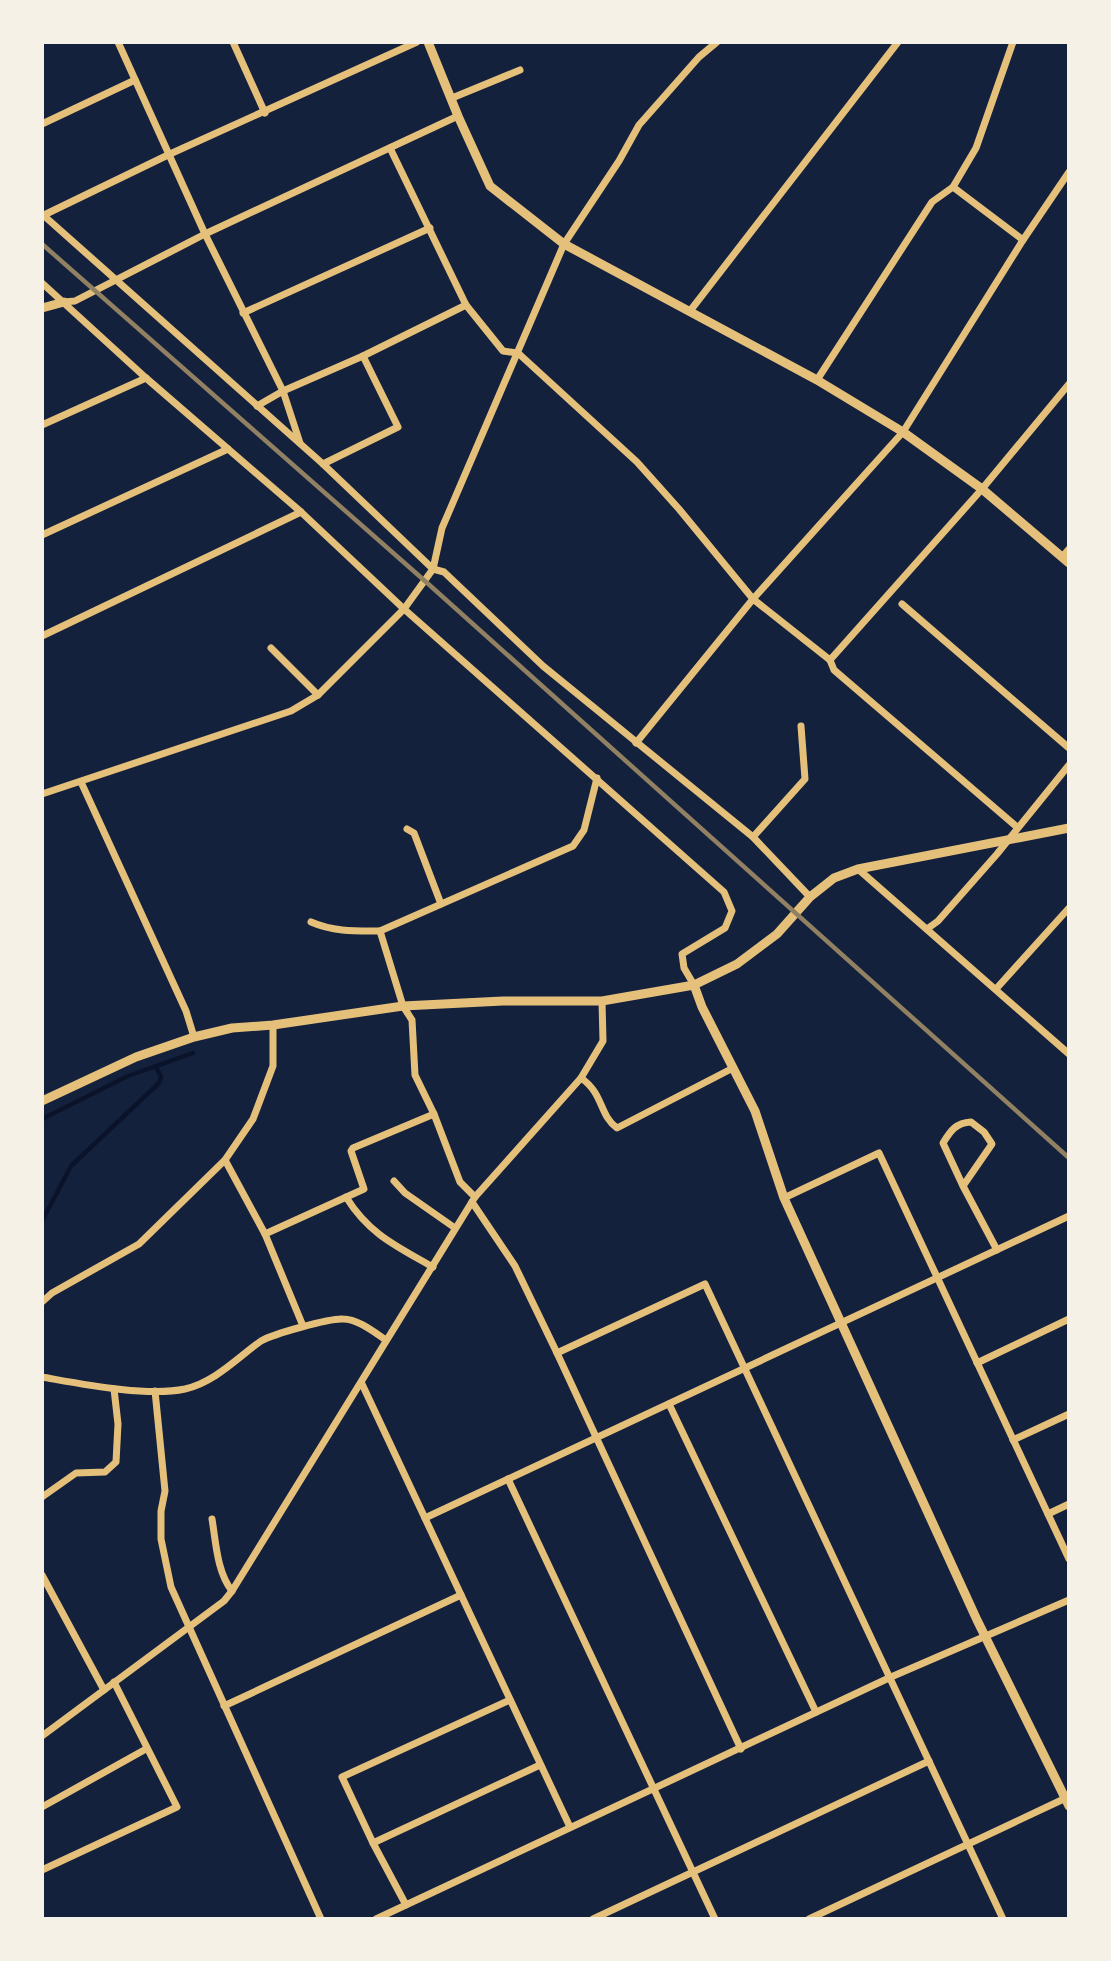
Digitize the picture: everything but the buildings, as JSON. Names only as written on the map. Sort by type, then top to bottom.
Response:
[{"type":"street","points":[[118,42],[205,234],[283,391],[300,445]]},
{"type":"street","points":[[233,42],[265,113]]},
{"type":"street","points":[[417,42],[43,214],[323,464],[433,569],[444,572],[543,666],[753,837],[810,897]]},
{"type":"street","points":[[428,42],[490,186],[564,244],[817,380],[902,432],[982,489],[1065,560],[1069,549]]},
{"type":"street","points":[[42,794],[291,711],[318,695],[404,609],[433,569],[442,528],[564,244],[619,161],[639,125],[699,57],[717,42]]},
{"type":"street","points":[[690,311],[898,42]]},
{"type":"street","points":[[817,380],[932,202],[953,187],[976,148],[1013,42]]},
{"type":"street","points":[[452,98],[520,70]]},
{"type":"street","points":[[42,124],[135,79]]},
{"type":"street","points":[[42,308],[75,301],[205,234],[458,116]]},
{"type":"street","points":[[390,148],[466,305],[503,351],[518,354],[637,462],[754,599],[831,660],[834,670],[1017,827]]},
{"type":"street","points":[[636,743],[754,599],[902,432],[1069,172]]},
{"type":"street","points":[[953,187],[1023,240]]},
{"type":"street","points":[[243,313],[430,228]]},
{"type":"street","points":[[42,283],[724,892],[732,911],[725,928],[682,954],[684,968],[755,1111],[784,1198],[985,1637],[1068,1800],[809,1919]]},
{"type":"street","points":[[257,405],[466,305]]},
{"type":"street","points":[[323,464],[398,427],[363,356]]},
{"type":"street","points":[[42,425],[146,378]]},
{"type":"street","points":[[831,660],[982,489],[1069,384]]},
{"type":"street","points":[[42,535],[228,449]]},
{"type":"street","points":[[42,636],[301,512]]},
{"type":"street","points":[[902,604],[1069,748]]},
{"type":"street","points":[[271,648],[318,695]]},
{"type":"street","points":[[753,837],[805,779],[801,726]]},
{"type":"street","points":[[927,929],[938,920],[1069,765]]},
{"type":"street","points":[[311,922],[325,928],[345,931],[380,930],[573,846],[584,830],[597,778]]},
{"type":"street","points":[[81,782],[186,1011],[194,1037]]},
{"type":"street","points":[[42,1101],[136,1057],[194,1037],[232,1028],[273,1025],[403,1006],[503,1001],[602,1001],[694,985],[737,964],[777,934],[810,897],[834,878],[859,869],[1069,828]]},
{"type":"street","points":[[407,829],[414,833],[441,904]]},
{"type":"street","points":[[859,869],[1066,1051],[1069,1041]]},
{"type":"street","points":[[996,989],[1069,908]]},
{"type":"street","points":[[380,930],[403,1006],[412,1020],[415,1075],[434,1114],[460,1182],[516,1266],[741,1749]]},
{"type":"street","points":[[42,1736],[224,1601],[232,1591],[473,1200],[581,1078],[603,1041],[602,1001]]},
{"type":"street","points":[[42,1302],[52,1293],[139,1244],[225,1160],[253,1119],[273,1066],[273,1025]]},
{"type":"street","points":[[581,1078],[593,1087],[610,1123],[617,1128],[733,1068]]},
{"type":"street","points":[[265,1234],[364,1189],[351,1151],[353,1148],[434,1114]]},
{"type":"street","points":[[963,1186],[992,1144],[985,1132],[971,1122],[960,1122],[943,1143],[963,1186],[997,1250]]},
{"type":"street","points":[[784,1198],[878,1153],[1069,1559]]},
{"type":"street","points":[[225,1160],[265,1234],[303,1326]]},
{"type":"street","points":[[394,1181],[405,1193],[455,1228]]},
{"type":"street","points":[[346,1197],[359,1218],[379,1235],[433,1267]]},
{"type":"street","points":[[425,1518],[1069,1216]]},
{"type":"street","points":[[557,1353],[705,1284],[1003,1919]]},
{"type":"street","points":[[42,1377],[114,1389],[184,1389],[202,1383],[264,1339],[303,1326],[344,1319],[363,1325],[386,1340]]},
{"type":"street","points":[[977,1363],[1069,1320]]},
{"type":"street","points":[[362,1384],[570,1827]]},
{"type":"street","points":[[42,1497],[76,1473],[104,1472],[116,1462],[118,1424],[114,1389]]},
{"type":"street","points":[[155,1391],[165,1490],[160,1511],[160,1539],[171,1587],[321,1919]]},
{"type":"street","points":[[669,1404],[816,1712]]},
{"type":"street","points":[[1013,1440],[1069,1414]]},
{"type":"street","points":[[508,1479],[715,1919]]},
{"type":"street","points":[[1048,1514],[1069,1504]]},
{"type":"street","points":[[212,1519],[217,1554],[226,1583],[232,1591]]},
{"type":"street","points":[[42,1575],[104,1690]]},
{"type":"street","points":[[225,1706],[461,1595]]},
{"type":"street","points":[[376,1919],[891,1677],[1069,1600]]},
{"type":"street","points":[[42,1870],[177,1807],[114,1682]]},
{"type":"street","points":[[406,1905],[342,1777],[510,1700]]},
{"type":"street","points":[[42,1807],[146,1749]]},
{"type":"street","points":[[593,1919],[929,1761]]},
{"type":"street","points":[[373,1843],[540,1765]]},
{"type":"waterway","points":[[42,1119],[128,1076],[193,1053]]},
{"type":"waterway","points":[[42,1221],[71,1166],[159,1083],[161,1077],[156,1067]]},
{"type":"railway","points":[[42,244],[425,581],[1069,1158]]}]
